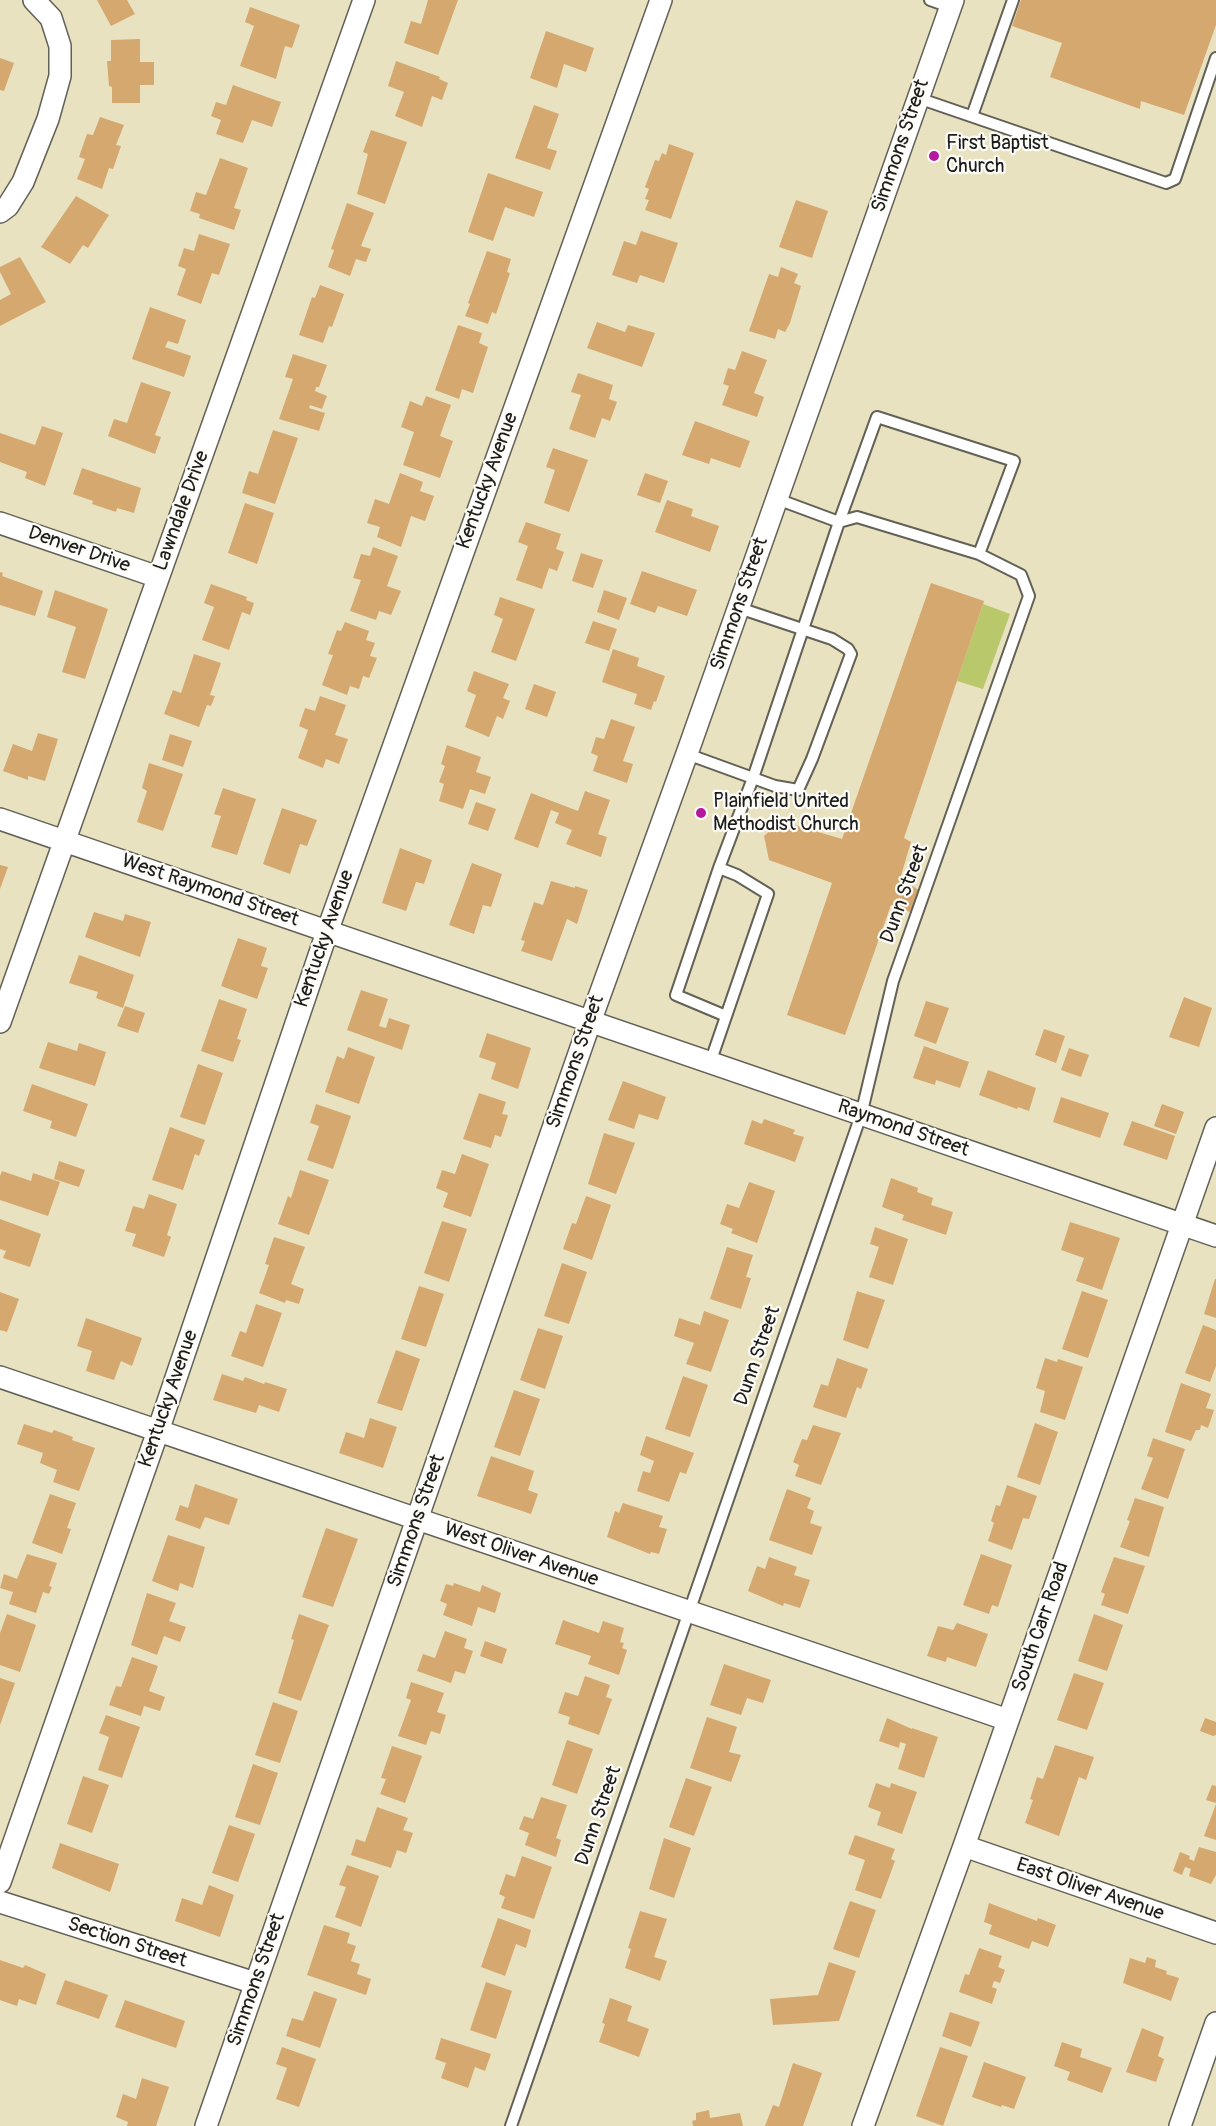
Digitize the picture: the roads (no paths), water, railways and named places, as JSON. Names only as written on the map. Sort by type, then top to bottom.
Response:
[{"type":"street","points":[[0,212],[8,206],[23,182],[48,119],[60,76],[60,46],[51,18],[34,0]]},
{"type":"street","name":"Lawndale Drive","points":[[0,1022],[364,0]]},
{"type":"street","name":"Kentucky Avenue","points":[[0,1882],[158,1431],[327,932],[661,0]]},
{"type":"street","name":"Simmons Street","points":[[206,2126],[590,1023],[952,4]]},
{"type":"street","name":"Denver Drive","points":[[0,523],[158,577]]},
{"type":"street","name":"West Raymond Street","points":[[0,819],[590,1023]]},
{"type":"street","name":"Raymond Street","points":[[590,1023],[1216,1236]]},
{"type":"street","name":"South Carr Road","points":[[863,2126],[964,1846],[1216,1128]]},
{"type":"street","name":"West Oliver Avenue","points":[[0,1377],[1008,1720]]},
{"type":"street","name":"East Oliver Avenue","points":[[964,1846],[1216,1934]]},
{"type":"street","name":"Section Street","points":[[0,1902],[255,1983]]},
{"type":"street","points":[[1180,2126],[1216,2024]]},
{"type":"lane","points":[[930,0],[952,4]]},
{"type":"lane","points":[[972,116],[1013,0]]},
{"type":"lane","points":[[918,98],[1166,183],[1175,179],[1216,58]]},
{"type":"lane","points":[[726,1016],[676,995],[719,868],[753,778],[802,629],[839,522],[877,417],[1014,461],[979,554],[857,517],[839,522],[777,499]]},
{"type":"lane","name":"Dunn Street","points":[[511,2126],[861,1115],[893,981],[1029,596],[1021,575],[979,554]]},
{"type":"lane","points":[[687,754],[775,786],[798,790],[851,654],[848,649],[832,639],[739,608]]},
{"type":"lane","points":[[710,1063],[768,894],[737,875],[719,868]]},
{"type":"place","name":"First Baptist Church","points":[[934,156]]},
{"type":"place","name":"Plainfield United Methodist Church","points":[[701,813]]}]
